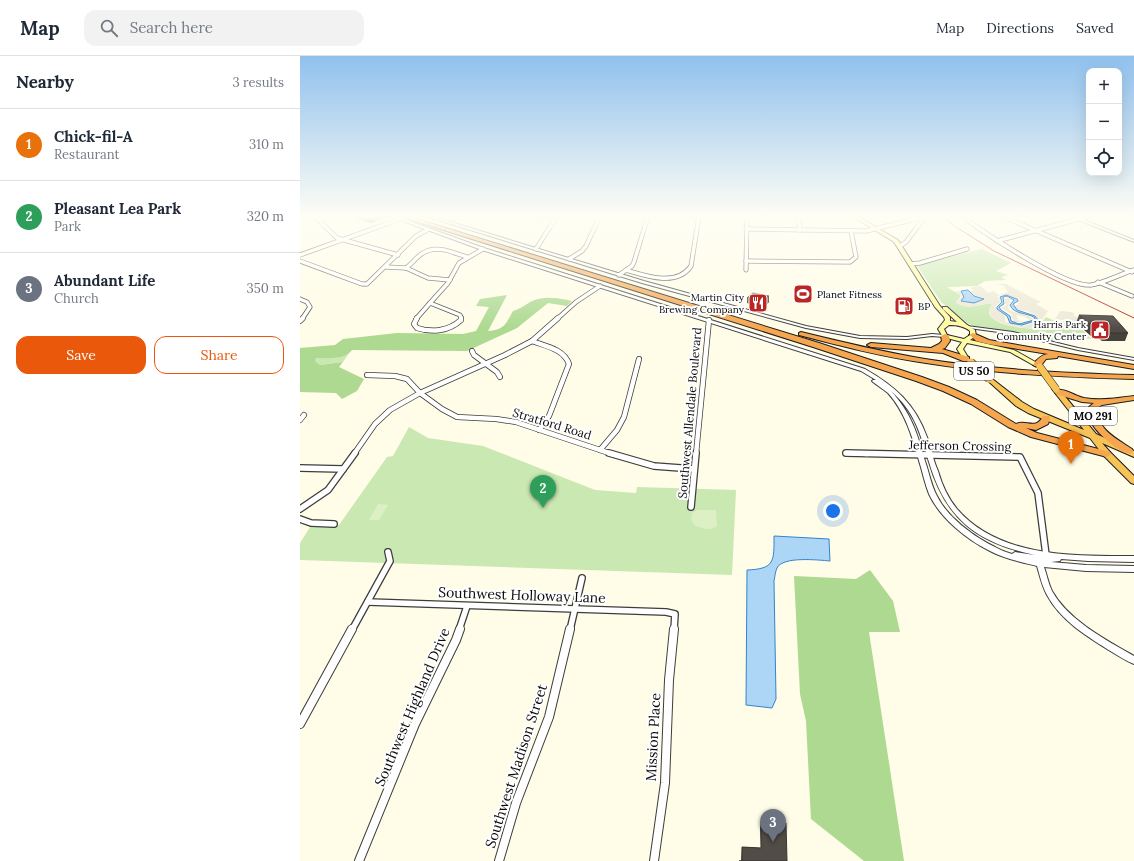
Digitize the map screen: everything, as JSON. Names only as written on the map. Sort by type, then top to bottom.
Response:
[{"type":"highway","name":"US 50","points":[[517,254],[816,345],[895,360],[992,374],[1051,379],[1134,381]]},
{"type":"highway","name":"US 50","points":[[537,254],[799,334],[897,356],[938,363],[1049,374],[1134,377]]},
{"type":"highway","points":[[799,334],[863,345],[949,352],[968,360],[1019,404],[1046,418],[1132,453]]},
{"type":"highway","points":[[973,334],[979,339],[988,342],[1134,367]]},
{"type":"highway","points":[[929,350],[944,345],[946,341],[944,336]]},
{"type":"highway","points":[[816,345],[946,389],[974,402],[1021,430],[1045,439],[1108,454]]},
{"type":"highway","points":[[1039,366],[1041,359],[1050,356],[1070,356]]},
{"type":"highway","name":"MO 291","points":[[1039,366],[1108,454],[1134,481]]},
{"type":"highway","name":"MO 291","points":[[1058,390],[1082,400],[1114,400],[1134,398]]},
{"type":"highway","name":"MO 291","points":[[1114,400],[1100,403],[1094,407],[1093,418],[1108,435],[1132,453]]},
{"type":"highway","points":[[998,417],[1017,425],[1033,427],[1043,424],[1046,418]]},
{"type":"main road","points":[[905,254],[938,304],[940,310],[947,316],[948,320],[941,331],[944,336],[1012,351],[1039,366]]},
{"type":"main road","points":[[938,304],[973,331],[973,334],[960,349],[968,360]]},
{"type":"main road","points":[[944,326],[956,323],[967,326]]},
{"type":"street","points":[[300,261],[362,284],[368,284],[398,255],[393,254]]},
{"type":"street","points":[[406,268],[422,254]]},
{"type":"street","points":[[455,254],[467,257]]},
{"type":"street","points":[[430,303],[460,315],[461,320],[454,326],[442,329],[428,330],[417,328],[414,324],[415,320],[450,280],[455,269],[467,257],[474,254]]},
{"type":"street","points":[[497,254],[844,364],[877,382],[903,403],[918,421],[934,471],[947,499],[959,515],[976,529],[999,541],[1022,550],[1046,555],[1134,559]]},
{"type":"street","points":[[549,254],[813,329],[860,337],[907,338],[932,335],[944,336]]},
{"type":"street","points":[[569,259],[578,254]]},
{"type":"street","points":[[620,275],[634,262],[637,254]]},
{"type":"street","points":[[626,270],[658,279],[673,278],[687,273],[691,266],[693,254]]},
{"type":"street","points":[[746,254],[746,270]]},
{"type":"street","points":[[746,261],[850,262],[856,257],[855,254]]},
{"type":"street","points":[[911,264],[953,254]]},
{"type":"street","points":[[1020,254],[1084,285],[1133,271]]},
{"type":"street","points":[[1091,254],[1133,271]]},
{"type":"street","points":[[386,267],[406,268],[428,278],[450,280]]},
{"type":"street","points":[[1098,282],[1132,296]]},
{"type":"street","points":[[300,509],[316,500],[328,490],[381,417],[399,403],[486,364],[532,341],[576,302],[600,286]]},
{"type":"street","points":[[300,299],[307,302],[310,307],[308,312],[300,321]]},
{"type":"street","name":"Southwest Allendale Boulevard","points":[[692,507],[694,469],[709,320]]},
{"type":"street","points":[[896,338],[924,334],[944,326]]},
{"type":"street","points":[[967,326],[1008,332],[1034,339]]},
{"type":"street","points":[[973,334],[991,332],[1134,359]]},
{"type":"street","points":[[532,341],[560,352],[568,361],[568,367],[549,416],[539,430]]},
{"type":"street","points":[[472,352],[497,372],[500,377]]},
{"type":"street","points":[[600,450],[617,430],[624,417],[639,359]]},
{"type":"street","name":"Stratford Road","points":[[367,375],[395,376],[407,379],[420,393],[442,409],[457,417],[474,420],[496,419],[516,422],[623,458],[654,466],[694,469]]},
{"type":"street","points":[[903,403],[921,455],[930,489],[942,508],[960,528],[971,537],[1000,553],[1040,565],[1072,568],[1134,569]]},
{"type":"street","points":[[300,420],[304,415]]},
{"type":"street","name":"Jefferson Crossing","points":[[846,453],[1020,457],[1038,493],[1046,555]]},
{"type":"street","points":[[300,468],[343,469]]},
{"type":"street","points":[[300,519],[311,523],[334,524]]},
{"type":"street","points":[[300,724],[390,561],[388,552]]},
{"type":"street","points":[[1000,553],[1034,558],[1043,557],[1046,555]]},
{"type":"street","points":[[1040,565],[1047,560],[1069,557]]},
{"type":"street","points":[[1040,565],[1050,594],[1065,613],[1090,633],[1134,660]]},
{"type":"street","name":"Southwest Madison Street","points":[[499,861],[516,803],[549,717],[573,609],[582,578]]},
{"type":"street","name":"Southwest Holloway Lane","points":[[368,602],[666,612],[675,614]]},
{"type":"street","name":"Southwest Highland Drive","points":[[360,861],[391,788],[415,724],[456,640],[467,606]]},
{"type":"street","name":"Mission Place","points":[[654,861],[665,783],[669,680],[675,614]]},
{"type":"green space","points":[[963,254],[991,254],[1011,263],[996,271],[1008,275],[1001,277],[1006,280],[985,281],[977,286],[947,287],[960,295],[956,302],[964,306],[977,306],[990,303],[992,305],[989,311],[990,316],[995,320],[1009,326],[1037,328],[1046,317],[1055,321],[1074,321],[1091,339],[1067,335],[1059,336],[1056,340],[1051,341],[1003,330],[978,328],[967,323],[941,302],[918,267],[920,264]]},
{"type":"green space","points":[[507,295],[488,331],[504,326],[513,311],[540,298],[572,301],[567,306],[548,303],[517,328],[467,351],[352,350],[340,357],[316,358],[315,361],[320,365],[343,362],[339,367],[364,379],[357,391],[342,399],[336,393],[300,392],[300,348],[335,345],[343,339],[397,333],[463,334],[476,331],[489,307],[476,306],[480,299]]},
{"type":"green space","points":[[349,353],[343,362],[320,365],[315,361],[316,358],[336,358]]},
{"type":"green space","points":[[409,427],[428,438],[483,446],[595,490],[636,493],[637,487],[736,490],[732,575],[300,560],[300,543],[312,524],[339,525],[387,457],[393,456]]},
{"type":"green space","points":[[378,504],[388,505],[379,520],[369,520]]},
{"type":"green space","points":[[697,510],[716,510],[717,526],[711,529],[706,529],[694,525],[691,519],[692,513]]},
{"type":"green space","points":[[870,570],[893,601],[900,632],[869,632],[904,861],[864,861],[811,819],[806,721],[800,694],[794,576],[856,579]]},
{"type":"shaded area","points":[[996,284],[1006,284],[1041,302],[1036,304],[1048,311],[1037,328],[1029,329],[1008,325],[995,320],[991,316],[989,310],[992,306],[991,303],[970,307],[956,303],[961,296],[955,291],[961,291],[965,298],[963,301],[984,298],[970,294],[968,291],[973,291],[971,287],[981,286],[988,293],[994,291],[999,295],[1008,292],[1005,286]],"holes":[[[1003,295],[1015,297],[1019,304],[1015,306],[1015,309],[1027,311],[1035,315],[1039,321],[1024,326],[1005,322],[1005,316],[995,307],[1001,302],[997,296]]]},
{"type":"shaded area","points":[[1007,297],[1011,299],[1008,307],[1010,311],[1028,315],[1033,319],[1030,320],[1016,315],[1018,320],[1021,322],[1014,322],[1011,314],[1001,308],[1006,305],[1004,299]]},
{"type":"shaded area","points":[[1060,311],[1072,312],[1075,314],[1073,315],[1084,320],[1077,323],[1074,321],[1053,319],[1056,318]]},
{"type":"water","points":[[968,290],[974,296],[984,299],[974,303],[961,301],[964,297],[961,291]]},
{"type":"water","points":[[1006,295],[1017,299],[1018,301],[1013,304],[1017,310],[1035,316],[1038,320],[1022,325],[1010,323],[1007,316],[997,309],[1002,302],[1000,297]],"holes":[[[1007,296],[1014,300],[1010,305],[1012,308],[1018,312],[1032,316],[1035,318],[1034,320],[1019,324],[1011,321],[1010,316],[999,307],[1004,304],[1003,297]]]},
{"type":"water","points":[[774,536],[829,539],[830,561],[793,560],[781,564],[776,570],[774,581],[776,699],[772,708],[746,705],[747,570],[763,568],[771,562],[774,552]]},
{"type":"building","points":[[753,293],[769,296],[763,302],[747,298]]},
{"type":"building","points":[[1079,315],[1113,316],[1128,333],[1105,333],[1102,330],[1095,329]]},
{"type":"building","points":[[761,822],[786,823],[787,861],[742,861],[742,847],[761,848]]},
{"type":"railway","points":[[999,254],[1134,318]]},
{"type":"place","name":"Planet Fitness","points":[[803,294]]},
{"type":"place","name":"Martin City Brewing Company","points":[[758,303]]},
{"type":"place","name":"BP","points":[[904,306]]},
{"type":"place","name":"Harris Park Community Center","points":[[1100,330]]},
{"type":"place","name":"Chick-fil-A","points":[[1071,464]]},
{"type":"place","name":"Pleasant Lea Park","points":[[543,508]]},
{"type":"place","name":"Abundant Life","points":[[773,842]]}]
